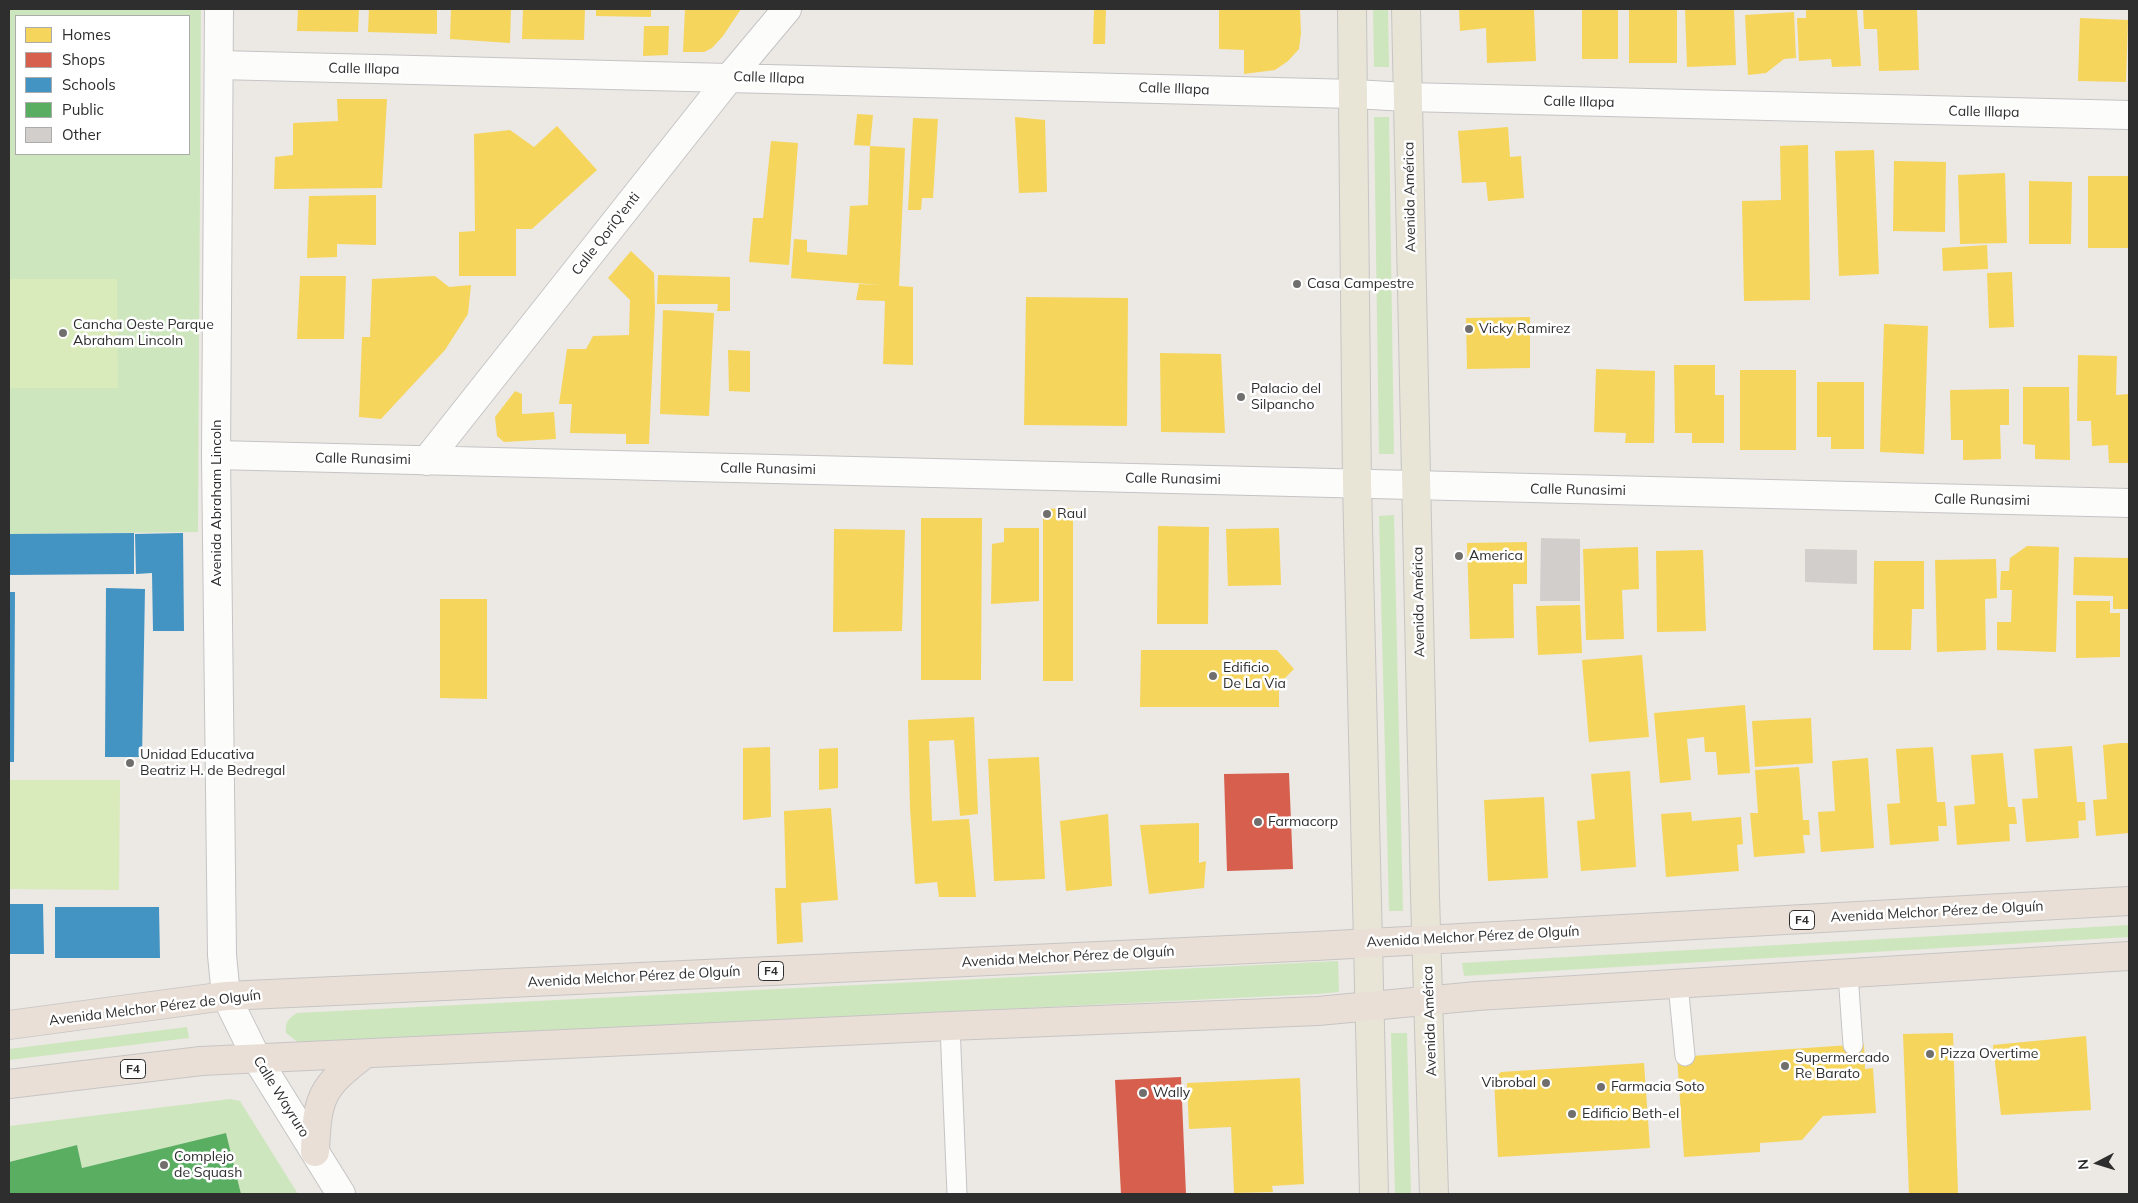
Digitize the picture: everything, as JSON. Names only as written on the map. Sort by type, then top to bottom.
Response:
[{"type":"highway","name":"Avenida Melchor Pérez de Olguín","points":[[9,1026],[226,996],[1427,940],[2129,901]]},
{"type":"highway","name":"F4","points":[[9,1084],[201,1061],[950,1026],[1308,1012],[1430,1001],[1678,984],[2129,956]]},
{"type":"highway","points":[[315,1152],[316,1120],[324,1093],[338,1075],[365,1054]]},
{"type":"main road","points":[[1352,9],[1357,484],[1374,1194]]},
{"type":"main road","name":"Avenida América","points":[[1406,9],[1434,1194]]},
{"type":"street","name":"Avenida Abraham Lincoln","points":[[219,9],[216,455],[222,955],[226,996]]},
{"type":"street","name":"Calle QoriQ'enti","points":[[426,460],[730,77],[787,9]]},
{"type":"street","name":"Calle Illapa","points":[[219,65],[2129,115]]},
{"type":"street","name":"Calle Runasimi","points":[[216,455],[2129,503]]},
{"type":"street","name":"Calle Wayruro","points":[[226,996],[257,1059],[341,1194]]},
{"type":"lane","points":[[1848,974],[1853,1044]]},
{"type":"lane","points":[[1678,984],[1685,1056]]},
{"type":"lane","points":[[950,1026],[957,1194]]},
{"type":"green space","points":[[9,9],[201,9],[198,532],[9,534]]},
{"type":"green space","points":[[1373,9],[1388,9],[1389,67],[1374,67]]},
{"type":"green space","points":[[1374,117],[1389,117],[1394,454],[1379,454]]},
{"type":"green space","name":"Cancha Oeste Parque Abraham Lincoln","points":[[9,279],[117,279],[118,388],[9,388]]},
{"type":"green space","points":[[1394,515],[1403,911],[1389,911],[1379,516]]},
{"type":"green space","points":[[9,780],[120,780],[119,890],[9,889]]},
{"type":"green space","points":[[2129,925],[2129,937],[1464,976],[1462,963]]},
{"type":"green space","points":[[1338,961],[1339,992],[1317,994],[299,1043],[286,1033],[288,1021],[297,1013]]},
{"type":"green space","points":[[187,1027],[189,1038],[9,1060],[9,1049]]},
{"type":"green space","points":[[1391,1033],[1407,1033],[1411,1194],[1395,1194]]},
{"type":"green space","points":[[230,1099],[240,1101],[298,1194],[241,1194],[226,1133],[82,1168],[77,1145],[9,1162],[9,1126]]},
{"type":"building: Homes","points":[[298,9],[359,9],[358,32],[297,31]]},
{"type":"building: Homes","points":[[369,9],[437,9],[437,34],[368,32]]},
{"type":"building: Homes","points":[[451,9],[511,9],[510,43],[450,39]]},
{"type":"building: Homes","points":[[523,9],[585,9],[584,40],[522,39]]},
{"type":"building: Homes","points":[[596,9],[651,9],[651,17],[596,16]]},
{"type":"building: Homes","points":[[685,9],[741,9],[723,36],[712,48],[704,52],[683,52]]},
{"type":"building: Homes","points":[[1094,9],[1106,9],[1105,44],[1093,44]]},
{"type":"building: Homes","points":[[1219,9],[1300,9],[1301,33],[1299,49],[1288,61],[1275,70],[1244,74],[1244,50],[1219,49]]},
{"type":"building: Homes","points":[[1459,9],[1534,9],[1536,61],[1487,63],[1486,28],[1460,31]]},
{"type":"building: Homes","points":[[1582,9],[1618,9],[1618,59],[1582,59]]},
{"type":"building: Homes","points":[[1629,9],[1677,9],[1677,63],[1629,63]]},
{"type":"building: Homes","points":[[1685,9],[1734,9],[1736,65],[1687,67]]},
{"type":"building: Homes","points":[[1806,9],[1857,9],[1861,66],[1832,67],[1831,59],[1799,61],[1797,18],[1806,18]]},
{"type":"building: Homes","points":[[1863,9],[1917,9],[1919,70],[1879,71],[1877,29],[1864,29]]},
{"type":"building: Homes","points":[[1794,12],[1796,58],[1784,59],[1766,73],[1748,75],[1745,15]]},
{"type":"building: Homes","points":[[2080,18],[2128,20],[2126,82],[2078,81]]},
{"type":"building: Homes","points":[[644,26],[669,26],[668,55],[643,56]]},
{"type":"building: Homes","points":[[337,99],[387,99],[382,188],[274,189],[275,157],[293,155],[293,123],[338,121]]},
{"type":"building: Homes","points":[[857,114],[873,115],[870,146],[854,145]]},
{"type":"building: Homes","points":[[1015,117],[1045,120],[1047,192],[1019,193]]},
{"type":"building: Homes","points":[[913,118],[938,119],[933,198],[922,198],[921,210],[908,210]]},
{"type":"building: Homes","points":[[557,126],[597,170],[532,229],[516,229],[516,276],[459,276],[459,232],[475,231],[474,134],[510,130],[534,147]]},
{"type":"building: Homes","points":[[1508,127],[1510,157],[1521,156],[1524,198],[1488,201],[1486,182],[1462,183],[1458,131]]},
{"type":"building: Homes","points":[[771,141],[798,143],[789,265],[749,262],[753,218],[763,218]]},
{"type":"building: Homes","points":[[1808,145],[1810,300],[1744,301],[1742,201],[1781,200],[1780,146]]},
{"type":"building: Homes","points":[[870,146],[905,148],[899,286],[913,287],[913,365],[883,364],[885,301],[856,300],[859,284],[881,285],[791,278],[794,239],[807,240],[807,252],[847,255],[850,206],[868,205]]},
{"type":"building: Homes","points":[[1874,150],[1879,274],[1839,276],[1835,151]]},
{"type":"building: Homes","points":[[1894,161],[1946,162],[1945,232],[1893,231]]},
{"type":"building: Homes","points":[[2005,173],[2007,243],[1960,244],[1958,175]]},
{"type":"building: Homes","points":[[2088,176],[2129,176],[2129,248],[2088,248]]},
{"type":"building: Homes","points":[[2029,181],[2072,182],[2071,244],[2029,244]]},
{"type":"building: Homes","points":[[376,195],[376,245],[337,244],[337,257],[307,258],[309,196]]},
{"type":"building: Homes","points":[[1987,245],[1988,269],[1943,271],[1942,248]]},
{"type":"building: Homes","points":[[631,251],[654,273],[655,309],[649,444],[626,444],[626,434],[570,433],[572,404],[559,404],[567,349],[586,349],[593,336],[629,335],[630,300],[608,278]]},
{"type":"building: Homes","points":[[2012,272],[2014,327],[1989,328],[1987,273]]},
{"type":"building: Homes","points":[[658,275],[730,277],[730,311],[717,311],[718,304],[657,304]]},
{"type":"building: Homes","points":[[300,276],[346,276],[344,339],[297,339]]},
{"type":"building: Homes","points":[[435,276],[449,287],[471,285],[468,314],[445,350],[381,419],[359,417],[362,337],[370,337],[372,279]]},
{"type":"building: Homes","points":[[1026,297],[1128,298],[1127,426],[1024,425]]},
{"type":"building: Homes","points":[[663,310],[714,313],[709,416],[660,414]]},
{"type":"building: Homes","points":[[1530,317],[1530,368],[1467,369],[1466,318]]},
{"type":"building: Homes","points":[[1884,324],[1928,326],[1924,454],[1880,452]]},
{"type":"building: Homes","points":[[728,350],[750,351],[750,392],[729,391]]},
{"type":"building: Homes","points":[[1160,353],[1221,354],[1225,433],[1161,432]]},
{"type":"building: Homes","points":[[2078,355],[2117,356],[2116,395],[2129,394],[2129,463],[2109,463],[2108,445],[2092,446],[2091,421],[2077,421]]},
{"type":"building: Homes","points":[[1674,365],[1715,365],[1715,395],[1724,395],[1724,443],[1692,443],[1692,433],[1675,433]]},
{"type":"building: Homes","points":[[1596,369],[1655,371],[1654,443],[1625,443],[1626,433],[1594,432]]},
{"type":"building: Homes","points":[[1740,370],[1796,370],[1796,450],[1740,450]]},
{"type":"building: Homes","points":[[1817,382],[1864,382],[1864,449],[1831,449],[1831,437],[1817,437]]},
{"type":"building: Homes","points":[[2023,387],[2069,387],[2070,460],[2035,459],[2035,445],[2023,444]]},
{"type":"building: Homes","points":[[2009,389],[2009,425],[2000,425],[2001,459],[1963,460],[1963,440],[1951,440],[1950,390]]},
{"type":"building: Homes","points":[[515,391],[522,394],[522,414],[554,412],[556,439],[504,442],[497,436],[495,417]]},
{"type":"building: Homes","points":[[1073,508],[1073,681],[1043,681],[1043,509]]},
{"type":"building: Homes","points":[[921,518],[982,518],[981,680],[921,680]]},
{"type":"building: Homes","points":[[1158,526],[1209,527],[1208,624],[1157,624]]},
{"type":"building: Homes","points":[[1004,528],[1039,528],[1039,601],[991,604],[992,544],[1004,542]]},
{"type":"building: Homes","points":[[1279,528],[1281,585],[1228,586],[1226,529]]},
{"type":"building: Homes","points":[[834,529],[905,530],[902,631],[833,632]]},
{"type":"building: Homes","points":[[1527,542],[1527,584],[1513,584],[1514,638],[1470,639],[1467,543]]},
{"type":"building: Homes","points":[[2027,546],[2059,547],[2056,652],[1997,650],[1997,622],[2011,622],[2012,590],[2000,590],[2001,571],[2009,571],[2010,558]]},
{"type":"building: Homes","points":[[1638,547],[1639,589],[1622,590],[1624,639],[1586,640],[1583,549]]},
{"type":"building: Homes","points":[[1703,550],[1706,631],[1657,632],[1656,551]]},
{"type":"building: Homes","points":[[2074,557],[2129,558],[2129,609],[2113,609],[2113,596],[2073,595]]},
{"type":"building: Homes","points":[[1996,559],[1997,598],[1985,599],[1986,650],[1937,652],[1935,560]]},
{"type":"building: Homes","points":[[1874,561],[1924,561],[1924,609],[1912,609],[1911,650],[1873,650]]},
{"type":"building: Homes","points":[[440,599],[487,599],[487,699],[440,698]]},
{"type":"building: Homes","points":[[2076,601],[2110,601],[2110,613],[2120,613],[2120,657],[2076,658]]},
{"type":"building: Homes","points":[[1580,605],[1582,653],[1538,655],[1536,606]]},
{"type":"building: Homes","name":"Edificio De La Via","points":[[1141,650],[1277,650],[1294,669],[1279,684],[1279,707],[1140,707]]},
{"type":"building: Homes","points":[[1642,655],[1649,737],[1589,742],[1582,660]]},
{"type":"building: Homes","points":[[1745,705],[1750,773],[1718,775],[1716,752],[1705,752],[1704,737],[1687,739],[1691,780],[1660,783],[1654,713]]},
{"type":"building: Homes","points":[[974,717],[978,814],[960,816],[954,740],[929,741],[932,821],[969,819],[976,897],[939,897],[937,882],[915,884],[910,808],[908,720]]},
{"type":"building: Homes","points":[[1811,718],[1813,763],[1755,767],[1752,721]]},
{"type":"building: Homes","points":[[2129,743],[2129,833],[2096,836],[2093,800],[2107,799],[2103,745]]},
{"type":"building: Homes","points":[[2072,746],[2077,802],[2085,802],[2086,820],[2078,821],[2079,838],[2026,842],[2022,799],[2038,798],[2034,749]]},
{"type":"building: Homes","points":[[770,747],[771,817],[743,820],[743,748]]},
{"type":"building: Homes","points":[[1933,747],[1937,802],[1945,802],[1947,826],[1938,826],[1939,841],[1890,845],[1887,804],[1900,803],[1896,749]]},
{"type":"building: Homes","points":[[838,748],[838,788],[819,790],[819,749]]},
{"type":"building: Homes","points":[[2003,753],[2008,807],[2015,807],[2017,824],[2009,824],[2010,841],[1957,845],[1954,806],[1975,804],[1971,755]]},
{"type":"building: Homes","points":[[1039,757],[1045,879],[994,881],[988,759]]},
{"type":"building: Homes","points":[[1868,758],[1874,848],[1821,852],[1818,812],[1835,811],[1832,761]]},
{"type":"building: Homes","points":[[1799,767],[1803,820],[1809,820],[1810,835],[1803,835],[1805,853],[1754,857],[1750,813],[1758,813],[1755,770]]},
{"type":"building: Homes","points":[[1630,771],[1636,867],[1581,871],[1577,821],[1595,819],[1591,774]]},
{"type":"building: Homes","points":[[1544,797],[1548,878],[1488,881],[1484,800]]},
{"type":"building: Homes","points":[[831,808],[838,900],[801,903],[803,942],[777,944],[775,888],[786,888],[784,811]]},
{"type":"building: Homes","points":[[1691,812],[1692,821],[1741,817],[1743,844],[1737,845],[1739,871],[1666,877],[1661,814]]},
{"type":"building: Homes","points":[[1108,814],[1112,886],[1066,891],[1060,821]]},
{"type":"building: Homes","points":[[1199,823],[1199,863],[1206,861],[1204,888],[1149,894],[1140,825]]},
{"type":"building: Homes","points":[[1953,1033],[1958,1194],[1909,1194],[1903,1034]]},
{"type":"building: Homes","points":[[2086,1036],[2091,1110],[2001,1115],[1993,1045]]},
{"type":"building: Homes","points":[[1864,1044],[1865,1069],[1873,1068],[1876,1113],[1823,1116],[1802,1140],[1760,1143],[1760,1152],[1684,1157],[1677,1057]]},
{"type":"building: Homes","name":"Edificio Beth-el","points":[[1644,1063],[1650,1148],[1498,1157],[1494,1079],[1501,1072]]},
{"type":"building: Homes","points":[[1300,1078],[1304,1184],[1272,1186],[1273,1192],[1234,1193],[1231,1127],[1189,1129],[1187,1083]]},
{"type":"building: Shops","name":"Farmacorp","points":[[1289,773],[1293,869],[1227,871],[1224,774]]},
{"type":"building: Shops","points":[[1181,1077],[1186,1194],[1121,1194],[1115,1080]]},
{"type":"building: Schools","points":[[134,533],[134,574],[9,575],[9,534]]},
{"type":"building: Schools","points":[[183,533],[184,631],[153,631],[152,573],[136,574],[135,534]]},
{"type":"building: Schools","points":[[106,588],[145,589],[142,757],[105,757]]},
{"type":"building: Schools","points":[[9,592],[15,592],[14,762],[9,762]]},
{"type":"building: Schools","points":[[9,904],[43,904],[44,954],[9,954]]},
{"type":"building: Schools","points":[[55,907],[159,907],[160,958],[55,958]]},
{"type":"building: Public","name":"Complejo de Squash","points":[[226,1133],[241,1194],[9,1194],[9,1162],[77,1145],[82,1168]]},
{"type":"building: Other","points":[[1541,538],[1580,539],[1580,601],[1540,601]]},
{"type":"building: Other","points":[[1805,549],[1857,550],[1857,584],[1805,582]]},
{"type":"place","name":"Casa Campestre","points":[[1297,284]]},
{"type":"place","name":"Vicky Ramirez","points":[[1469,329]]},
{"type":"place","name":"Cancha Oeste Parque Abraham Lincoln","points":[[63,333]]},
{"type":"place","name":"Palacio del Silpancho","points":[[1241,397]]},
{"type":"place","name":"Raul","points":[[1047,514]]},
{"type":"place","name":"America","points":[[1459,556]]},
{"type":"place","name":"Edificio De La Via","points":[[1213,676]]},
{"type":"place","name":"Unidad Educativa Beatriz H. de Bedregal","points":[[130,763]]},
{"type":"place","name":"Farmacorp","points":[[1258,822]]},
{"type":"place","name":"Pizza Overtime","points":[[1930,1054]]},
{"type":"place","name":"Supermercado Re Barato","points":[[1785,1066]]},
{"type":"place","name":"Vibrobal","points":[[1546,1083]]},
{"type":"place","name":"Farmacia Soto","points":[[1601,1087]]},
{"type":"place","name":"Wally","points":[[1143,1093]]},
{"type":"place","name":"Edificio Beth-el","points":[[1572,1114]]},
{"type":"place","name":"Complejo de Squash","points":[[164,1165]]}]
